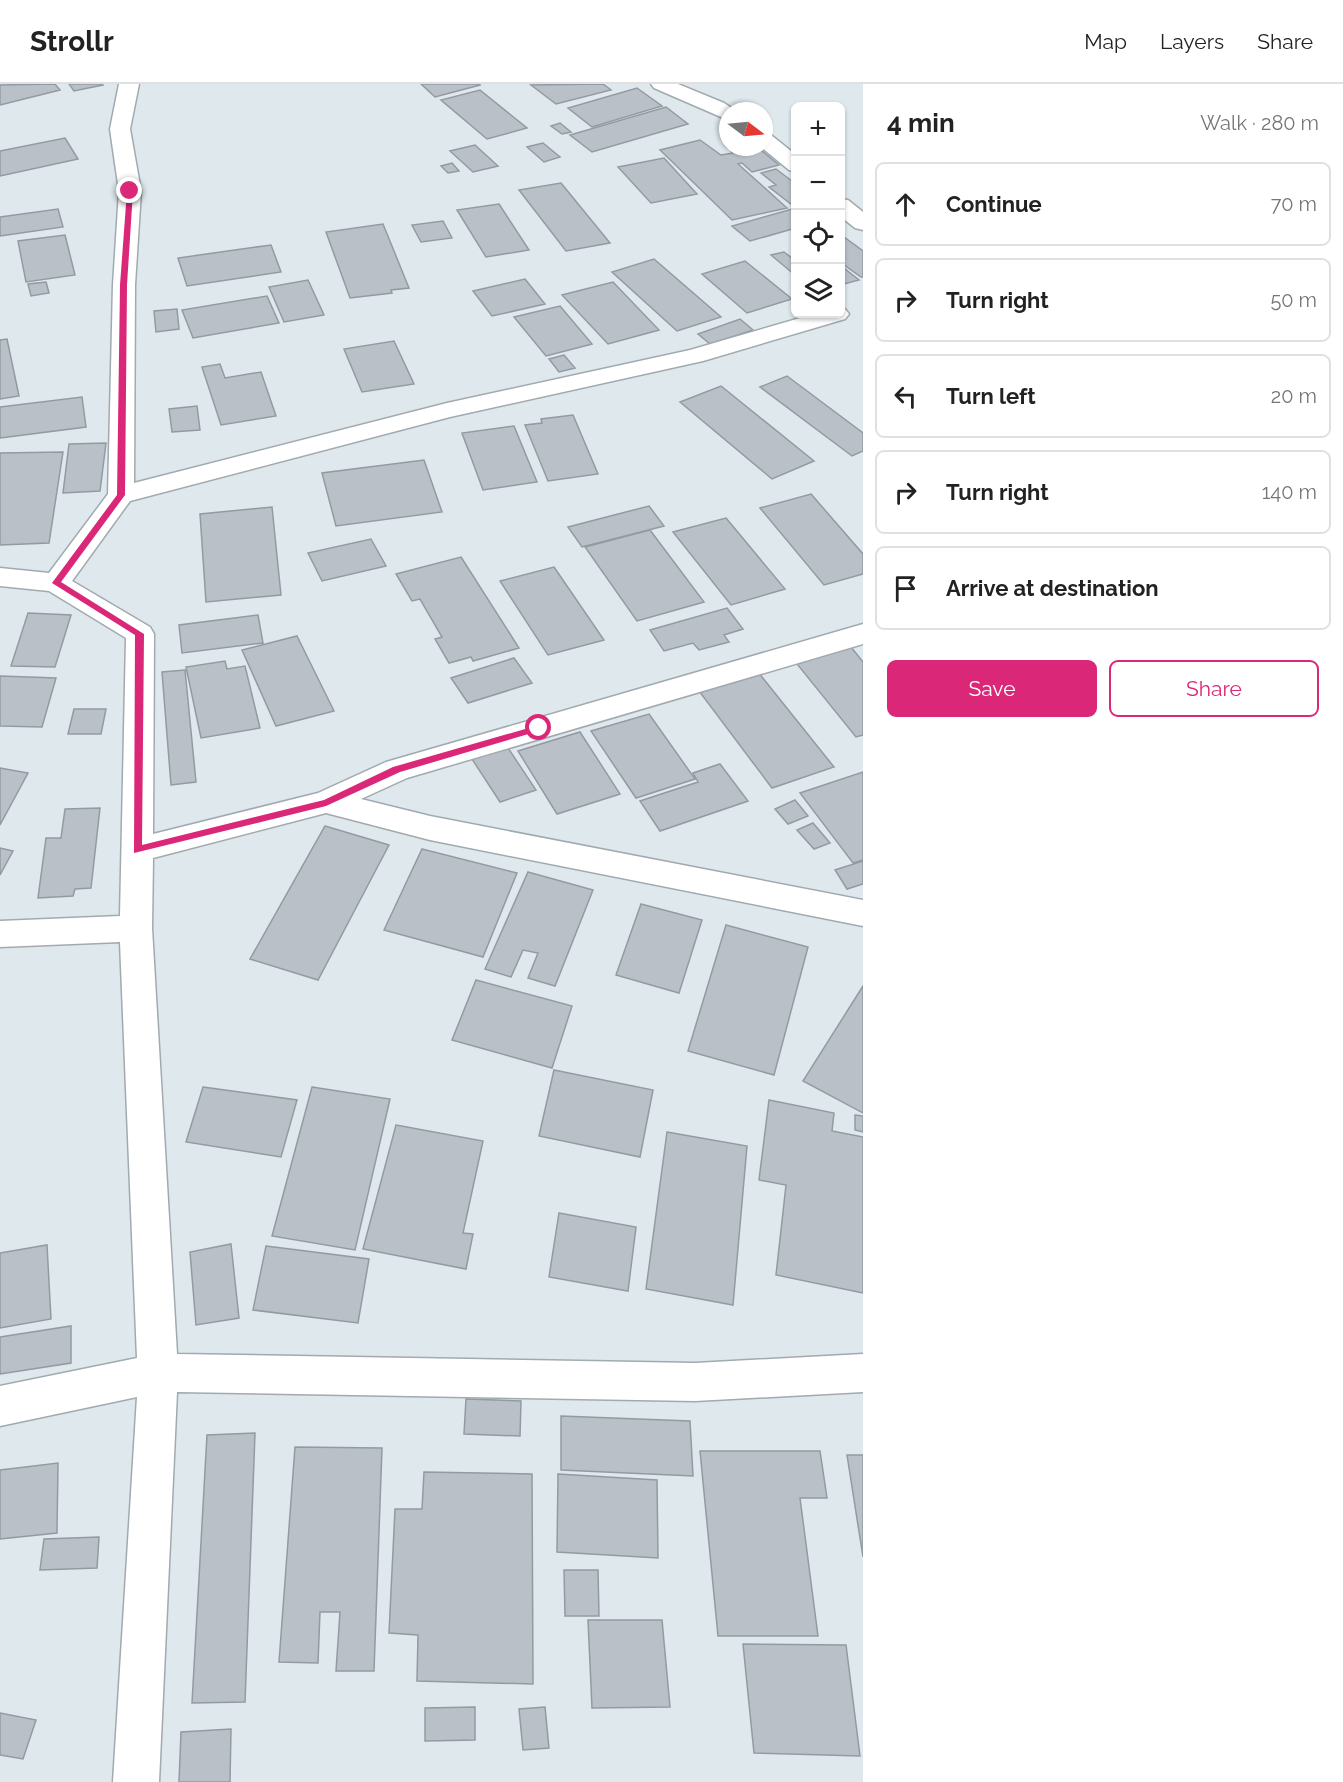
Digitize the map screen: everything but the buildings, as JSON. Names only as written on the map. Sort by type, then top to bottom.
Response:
[{"type":"street","points":[[56,583],[121,495],[124,285],[130,191],[120,129],[129,84]]},
{"type":"street","points":[[661,84],[719,108]]},
{"type":"street","points":[[773,147],[791,163]]},
{"type":"street","points":[[845,209],[863,223]]},
{"type":"street","points":[[845,311],[863,305]]},
{"type":"street","points":[[121,495],[447,410],[695,356],[822,318]]},
{"type":"street","points":[[0,577],[56,583],[140,634],[136,928],[158,1373],[136,1782]]},
{"type":"street","points":[[137,850],[326,802],[397,770],[863,634]]},
{"type":"street","points":[[326,802],[430,828],[863,913]]},
{"type":"street","points":[[0,934],[136,928]]},
{"type":"street","points":[[0,1406],[158,1373],[695,1382],[863,1373]]},
{"type":"route","points":[[130,191],[124,285],[121,495],[56,583],[140,634],[137,850],[326,802],[397,770],[539,728]]}]
